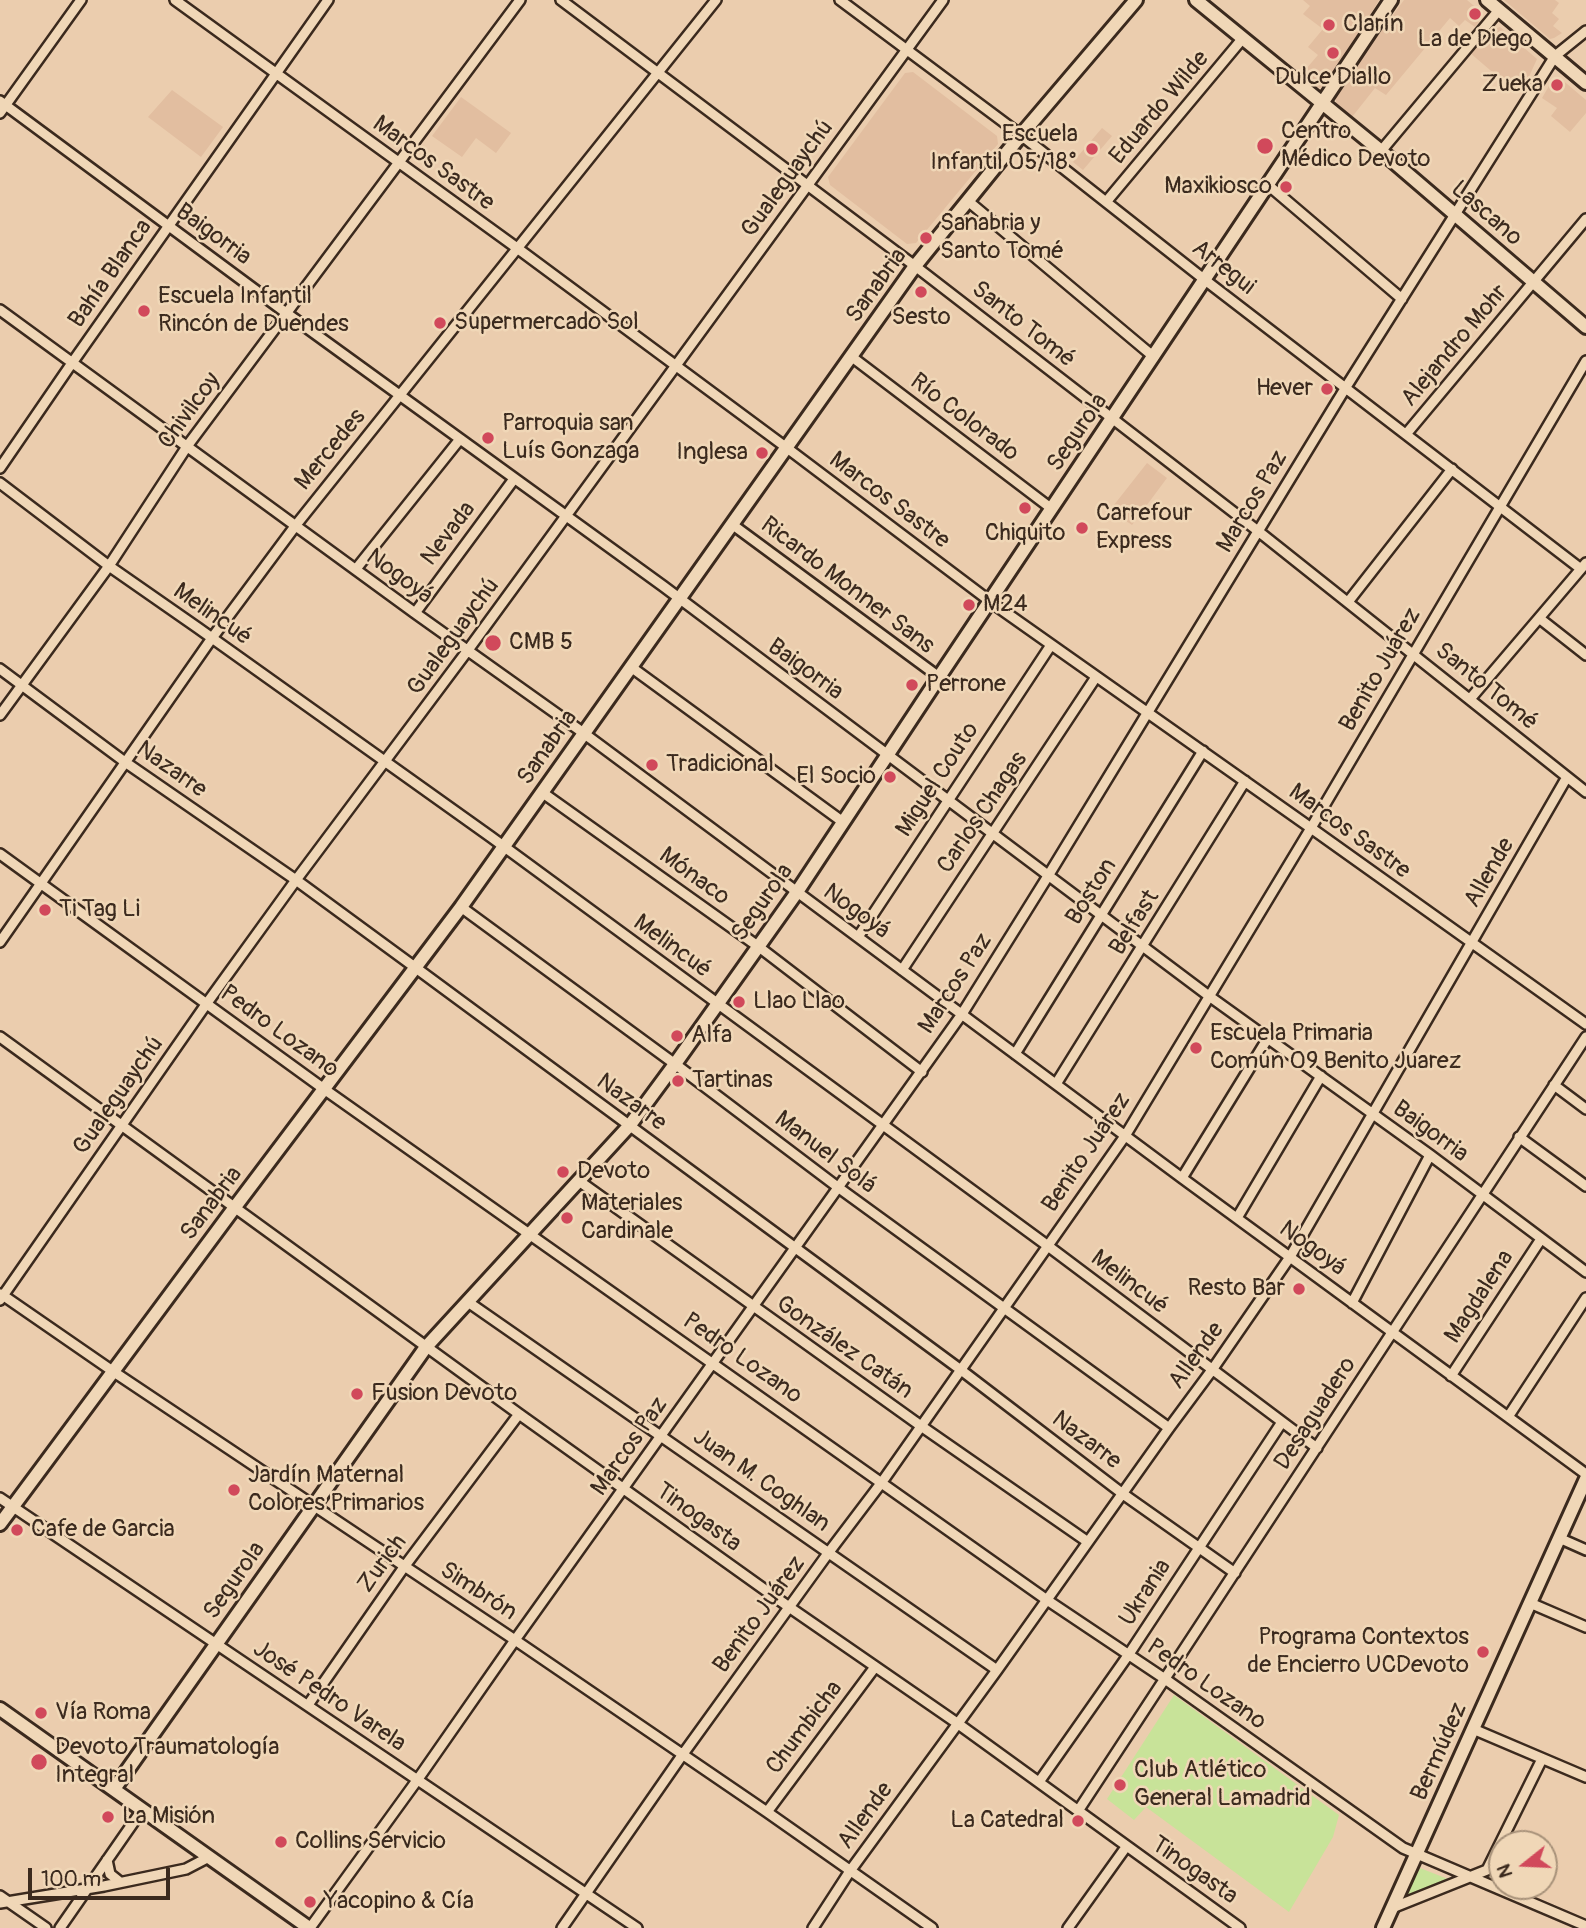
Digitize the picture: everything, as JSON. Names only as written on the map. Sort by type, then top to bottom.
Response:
[{"type":"street","points":[[2,106],[81,0]]},
{"type":"street","name":"Marcos Sastre","points":[[175,0],[517,248],[990,601],[1586,1024]]},
{"type":"street","name":"Bahía Blanca","points":[[0,468],[328,0]]},
{"type":"street","name":"Chivilcoy","points":[[0,715],[109,566],[188,445],[520,0]]},
{"type":"street","name":"Santo Tomé","points":[[561,0],[915,266],[1258,531],[1586,792]]},
{"type":"street","name":"Mercedes","points":[[0,942],[212,638],[296,524],[716,0]]},
{"type":"street","name":"Arregui","points":[[840,0],[1021,135],[1205,280],[1583,566]]},
{"type":"street","name":"Gualeguaychú","points":[[1,1296],[296,880],[386,762],[943,0]]},
{"type":"street","name":"Sanabria","points":[[0,1524],[461,907],[915,266],[1021,135],[1136,0]]},
{"type":"street","name":"Lascano","points":[[1196,0],[1381,151],[1586,327]]},
{"type":"street","name":"Segurola","points":[[114,1789],[426,1347],[630,1125],[676,1064],[797,892],[1391,0]]},
{"type":"street","points":[[1487,0],[1586,83]]},
{"type":"street","points":[[1381,151],[1499,10]]},
{"type":"street","name":"Marcos Paz","points":[[310,1928],[962,1014],[1346,387],[1555,56],[1586,31]]},
{"type":"street","name":"Eduardo Wilde","points":[[1106,202],[1243,38]]},
{"type":"street","name":"Baigorria","points":[[2,106],[679,599],[1142,947],[1374,1114],[1586,1272]]},
{"type":"street","points":[[1268,184],[1402,299]]},
{"type":"street","points":[[968,201],[1154,356]]},
{"type":"street","name":"Alejandro Mohr","points":[[1407,433],[1586,219]]},
{"type":"street","name":"Nogoyá","points":[[0,310],[583,734],[1586,1476]]},
{"type":"street","name":"Río Colorado","points":[[852,357],[1052,509]]},
{"type":"street","name":"Benito Juárez","points":[[562,1928],[682,1754],[882,1482],[1125,1136],[1311,828],[1586,361]]},
{"type":"street","points":[[356,569],[460,439]]},
{"type":"street","points":[[1348,602],[1452,469]]},
{"type":"street","name":"Nevada","points":[[415,613],[514,479]]},
{"type":"street","name":"Melincué","points":[[0,483],[109,566],[504,847],[1048,1246],[1317,1448]]},
{"type":"street","name":"Ricardo Monner Sans","points":[[733,525],[939,677]]},
{"type":"street","points":[[1470,699],[1583,566]]},
{"type":"street","points":[[1539,618],[1586,655]]},
{"type":"street","name":"Miguel Couto","points":[[858,937],[1051,645]]},
{"type":"street","points":[[631,667],[843,822]]},
{"type":"street","name":"Nazarre","points":[[0,669],[125,762],[296,880],[961,1370],[1123,1494],[1235,1573]]},
{"type":"street","name":"Carlos Chagas","points":[[902,970],[1096,677]]},
{"type":"street","name":"Boston","points":[[1015,1054],[1203,751]]},
{"type":"street","name":"Allende","points":[[813,1928],[850,1871],[1212,1370],[1290,1257],[1567,777]]},
{"type":"street","name":"Belfast","points":[[1056,1084],[1245,781]]},
{"type":"street","name":"Mónaco","points":[[543,793],[759,947],[922,1072]]},
{"type":"street","name":"Pedro Lozano","points":[[0,854],[324,1089],[1403,1848],[1586,1926]]},
{"type":"street","name":"Manuel Solá","points":[[461,907],[676,1064],[839,1188],[1169,1428]]},
{"type":"street","name":"Tinogasta","points":[[0,1037],[519,1414],[957,1723],[1240,1928]]},
{"type":"street","name":"Desaguadero","points":[[1078,1811],[1586,1037]]},
{"type":"street","points":[[1182,1178],[1268,1038]]},
{"type":"street","points":[[1237,1218],[1321,1076]]},
{"type":"street","points":[[1554,1085],[1586,1109]]},
{"type":"street","points":[[1520,1137],[1586,1186]]},
{"type":"street","points":[[1352,1303],[1430,1155]]},
{"type":"street","name":"González Catán","points":[[579,1181],[1088,1542]]},
{"type":"street","name":"Magdalena","points":[[1451,1376],[1541,1239]]},
{"type":"street","name":"Simbrón","points":[[1,1296],[515,1640],[932,1928]]},
{"type":"street","points":[[1508,1417],[1586,1298]]},
{"type":"street","name":"Juan M. Coghlan","points":[[468,1302],[997,1670]]},
{"type":"street","name":"Zurich","points":[[308,1705],[404,1567],[519,1414]]},
{"type":"street","name":"Ukrania","points":[[1039,1782],[1129,1654],[1282,1422]]},
{"type":"street","name":"Bermúdez","points":[[1383,1928],[1586,1476]]},
{"type":"street","name":"José Pedro Varela","points":[[0,1498],[637,1928]]},
{"type":"street","points":[[1559,1538],[1586,1550]]},
{"type":"street","points":[[1530,1603],[1586,1627]]},
{"type":"street","name":"Chumbicha","points":[[767,1812],[875,1667]]},
{"type":"street","points":[[0,1709],[310,1928]]},
{"type":"street","points":[[1473,1729],[1586,1777]]},
{"type":"street","points":[[1392,1909],[1488,1870],[1542,1759]]},
{"type":"street","points":[[60,1928],[142,1810]]},
{"type":"street","points":[[1068,1928],[1126,1847]]},
{"type":"street","points":[[3,1900],[87,1889],[186,1869],[209,1857]]},
{"type":"street","points":[[107,1860],[110,1874],[120,1882]]},
{"type":"street","points":[[3,1900],[47,1928]]},
{"type":"shaded area","points":[[1303,0],[1379,0],[1329,83],[1320,88],[1300,76],[1318,55],[1308,47],[1323,29],[1303,14],[1310,6]]},
{"type":"shaded area","points":[[1404,0],[1467,0],[1480,11],[1481,19],[1475,27],[1465,20],[1459,26],[1450,18],[1386,95],[1375,88],[1352,117],[1336,103],[1336,92]]},
{"type":"shaded area","points":[[1504,0],[1555,0],[1559,3],[1552,13],[1559,19],[1553,26],[1562,33],[1550,39]]},
{"type":"shaded area","points":[[1500,27],[1537,59],[1522,92],[1469,52],[1491,30]]},
{"type":"shaded area","points":[[913,72],[997,136],[998,144],[916,243],[907,244],[830,185],[828,177],[905,73]]},
{"type":"shaded area","points":[[1560,78],[1586,100],[1586,113],[1570,132],[1551,116],[1557,108],[1542,98],[1553,79]]},
{"type":"shaded area","points":[[172,90],[223,127],[201,157],[148,117]]},
{"type":"shaded area","points":[[461,97],[511,133],[496,153],[476,138],[462,157],[432,136]]},
{"type":"shaded area","name":"Escuela Infantil 05/18°","points":[[1102,128],[1112,136],[1083,170],[1073,162]]},
{"type":"shaded area","points":[[1147,463],[1167,478],[1132,525],[1110,510]]},
{"type":"green space","name":"Club Atlético General Lamadrid","points":[[1174,1695],[1339,1815],[1333,1837],[1289,1912],[1146,1807],[1134,1820],[1107,1799]]},
{"type":"green space","points":[[1420,1868],[1458,1883],[1403,1899]]},
{"type":"place","name":"La de Diego","points":[[1475,14]]},
{"type":"place","name":"Clarín","points":[[1329,25]]},
{"type":"place","name":"Dulce Diallo","points":[[1333,53]]},
{"type":"place","name":"Zueka","points":[[1557,85]]},
{"type":"place","name":"Centro Médico Devoto","points":[[1265,146]]},
{"type":"place","name":"Escuela Infantil 05/18°","points":[[1092,149]]},
{"type":"place","name":"Maxikiosco","points":[[1286,187]]},
{"type":"place","name":"Sanabria y Santo Tomé","points":[[926,238]]},
{"type":"place","name":"Sesto","points":[[921,292]]},
{"type":"place","name":"Escuela Infantil Rincón de Duendes","points":[[144,311]]},
{"type":"place","name":"Supermercado Sol","points":[[440,323]]},
{"type":"place","name":"Hever","points":[[1327,389]]},
{"type":"place","name":"Parroquia san Luís Gonzaga","points":[[488,438]]},
{"type":"place","name":"Inglesa","points":[[762,453]]},
{"type":"place","name":"Chiquito","points":[[1025,508]]},
{"type":"place","name":"Carrefour Express","points":[[1082,528]]},
{"type":"place","name":"M24","points":[[969,605]]},
{"type":"place","name":"CMB 5","points":[[493,643]]},
{"type":"place","name":"Perrone","points":[[912,685]]},
{"type":"place","name":"Tradicional","points":[[652,765]]},
{"type":"place","name":"El Socio","points":[[890,777]]},
{"type":"place","name":"Ti Tag Li","points":[[45,910]]},
{"type":"place","name":"Llao Llao","points":[[739,1002]]},
{"type":"place","name":"Alfa","points":[[677,1036]]},
{"type":"place","name":"Escuela Primaria Común 09 Benito Juarez","points":[[1196,1048]]},
{"type":"place","name":"Tartinas","points":[[678,1081]]},
{"type":"place","name":"Devoto","points":[[563,1172]]},
{"type":"place","name":"Materiales Cardinale","points":[[567,1218]]},
{"type":"place","name":"Resto Bar","points":[[1299,1289]]},
{"type":"place","name":"Fusion Devoto","points":[[357,1394]]},
{"type":"place","name":"Jardín Maternal Colores Primarios","points":[[234,1490]]},
{"type":"place","name":"Cafe de Garcia","points":[[17,1530]]},
{"type":"place","name":"Programa Contextos de Encierro UCDevoto","points":[[1483,1652]]},
{"type":"place","name":"Vía Roma","points":[[41,1713]]},
{"type":"place","name":"Devoto Traumatología Integral","points":[[39,1762]]},
{"type":"place","name":"Club Atlético General Lamadrid","points":[[1120,1785]]},
{"type":"place","name":"La Misión","points":[[108,1817]]},
{"type":"place","name":"La Catedral","points":[[1078,1821]]},
{"type":"place","name":"Collins Servicio","points":[[281,1842]]},
{"type":"place","name":"Yacopino & Cía","points":[[310,1902]]}]
